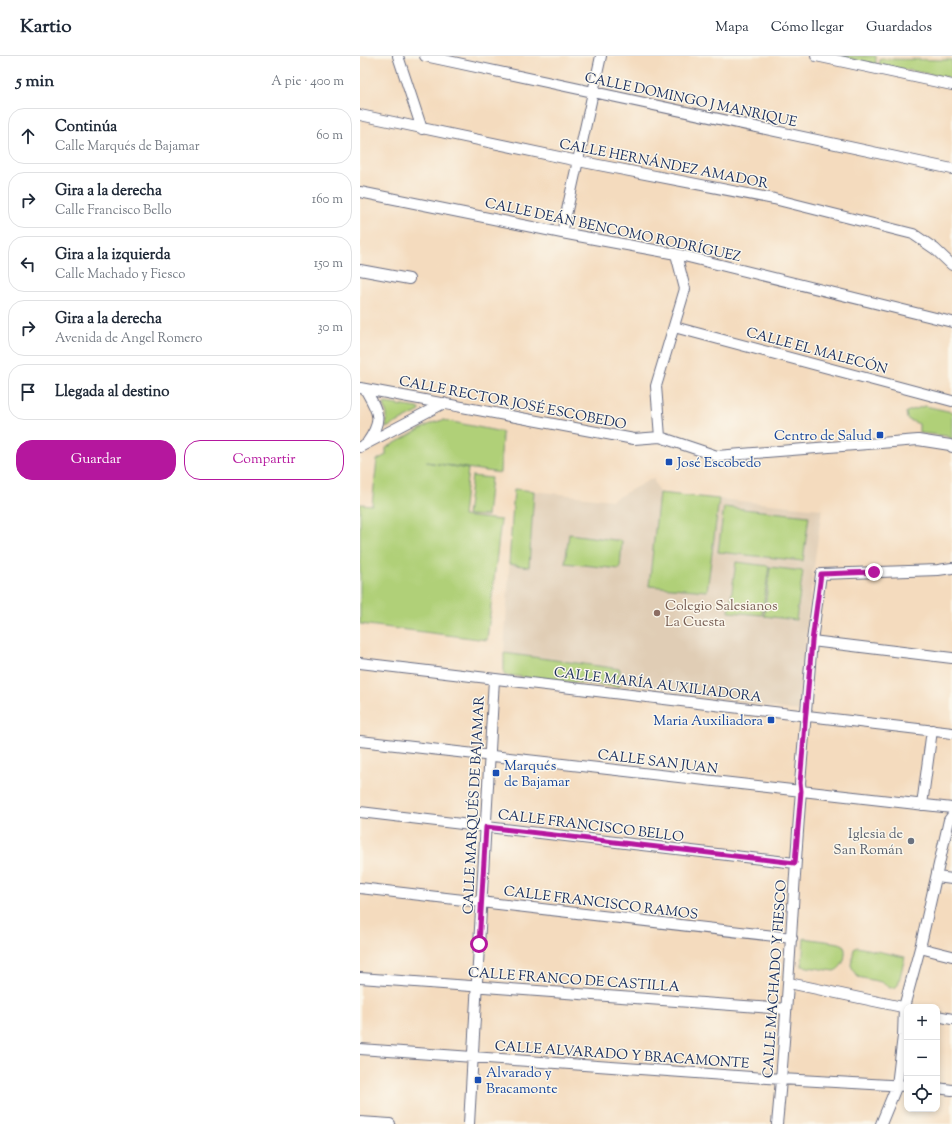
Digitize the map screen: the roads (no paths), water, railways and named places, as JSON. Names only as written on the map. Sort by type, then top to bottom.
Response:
[{"type":"street","points":[[398,56],[422,129]]},
{"type":"street","name":"CALLE DOMINGO J MANRIQUE","points":[[425,56],[952,169]]},
{"type":"street","points":[[562,233],[601,56]]},
{"type":"street","points":[[816,56],[952,85]]},
{"type":"street","name":"CALLE HERNÁNDEZ AMADOR","points":[[360,115],[578,161],[774,199],[913,234],[935,249],[952,265]]},
{"type":"street","name":"CALLE DEÁN BENCOMO RODRÍGUEZ","points":[[360,192],[562,233],[676,254],[952,322]]},
{"type":"street","points":[[676,254],[685,289],[656,386],[660,437],[717,456],[918,440],[950,445],[952,447]]},
{"type":"street","points":[[360,270],[409,280]]},
{"type":"street","name":"CALLE EL MALECÓN","points":[[674,327],[952,401]]},
{"type":"street","points":[[363,388],[377,412],[376,430],[363,446]]},
{"type":"street","name":"CALLE RECTOR JOSÉ ESCOBEDO","points":[[363,388],[634,439],[660,437]]},
{"type":"street","points":[[363,446],[444,403]]},
{"type":"street","name":"CALLE MACHADO Y FIESCO","points":[[777,1124],[789,983],[795,863],[801,791],[800,783],[812,641],[821,574],[938,570],[952,568]]},
{"type":"street","points":[[812,641],[952,658]]},
{"type":"street","name":"CALLE MARÍA AUXILIADORA","points":[[360,663],[952,733]]},
{"type":"street","name":"CALLE MARQUÉS DE BAJAMAR","points":[[469,1124],[494,679]]},
{"type":"street","points":[[922,804],[932,730]]},
{"type":"street","name":"CALLE SAN JUAN","points":[[360,741],[952,808]]},
{"type":"street","name":"CALLE FRANCISCO BELLO","points":[[360,812],[795,863]]},
{"type":"street","points":[[907,1004],[949,820],[952,816]]},
{"type":"street","points":[[937,877],[952,879]]},
{"type":"street","name":"CALLE FRANCISCO RAMOS","points":[[360,888],[792,938]]},
{"type":"street","points":[[920,948],[952,956]]},
{"type":"street","name":"CALLE FRANCO DE CASTILLA","points":[[360,978],[786,1010]]},
{"type":"street","points":[[789,983],[904,1008]]},
{"type":"street","points":[[940,1017],[952,1019]]},
{"type":"street","points":[[881,1124],[902,1085],[904,1027]]},
{"type":"street","name":"CALLE ALVARADO Y BRACAMONTE","points":[[360,1049],[781,1079],[902,1085]]},
{"type":"street","points":[[940,1088],[952,1090]]},
{"type":"street","points":[[360,1122],[390,1124]]},
{"type":"place","name":"Centro de Salud","points":[[880,435]]},
{"type":"place","name":"José Escobedo","points":[[669,462]]},
{"type":"place","name":"Colegio Salesianos La Cuesta","points":[[657,613]]},
{"type":"place","name":"Maria Auxiliadora","points":[[771,720]]},
{"type":"place","name":"Marqués de Bajamar","points":[[496,773]]},
{"type":"place","name":"Iglesia de San Román","points":[[911,841]]},
{"type":"place","name":"Alvarado y Bracamonte","points":[[478,1080]]}]
